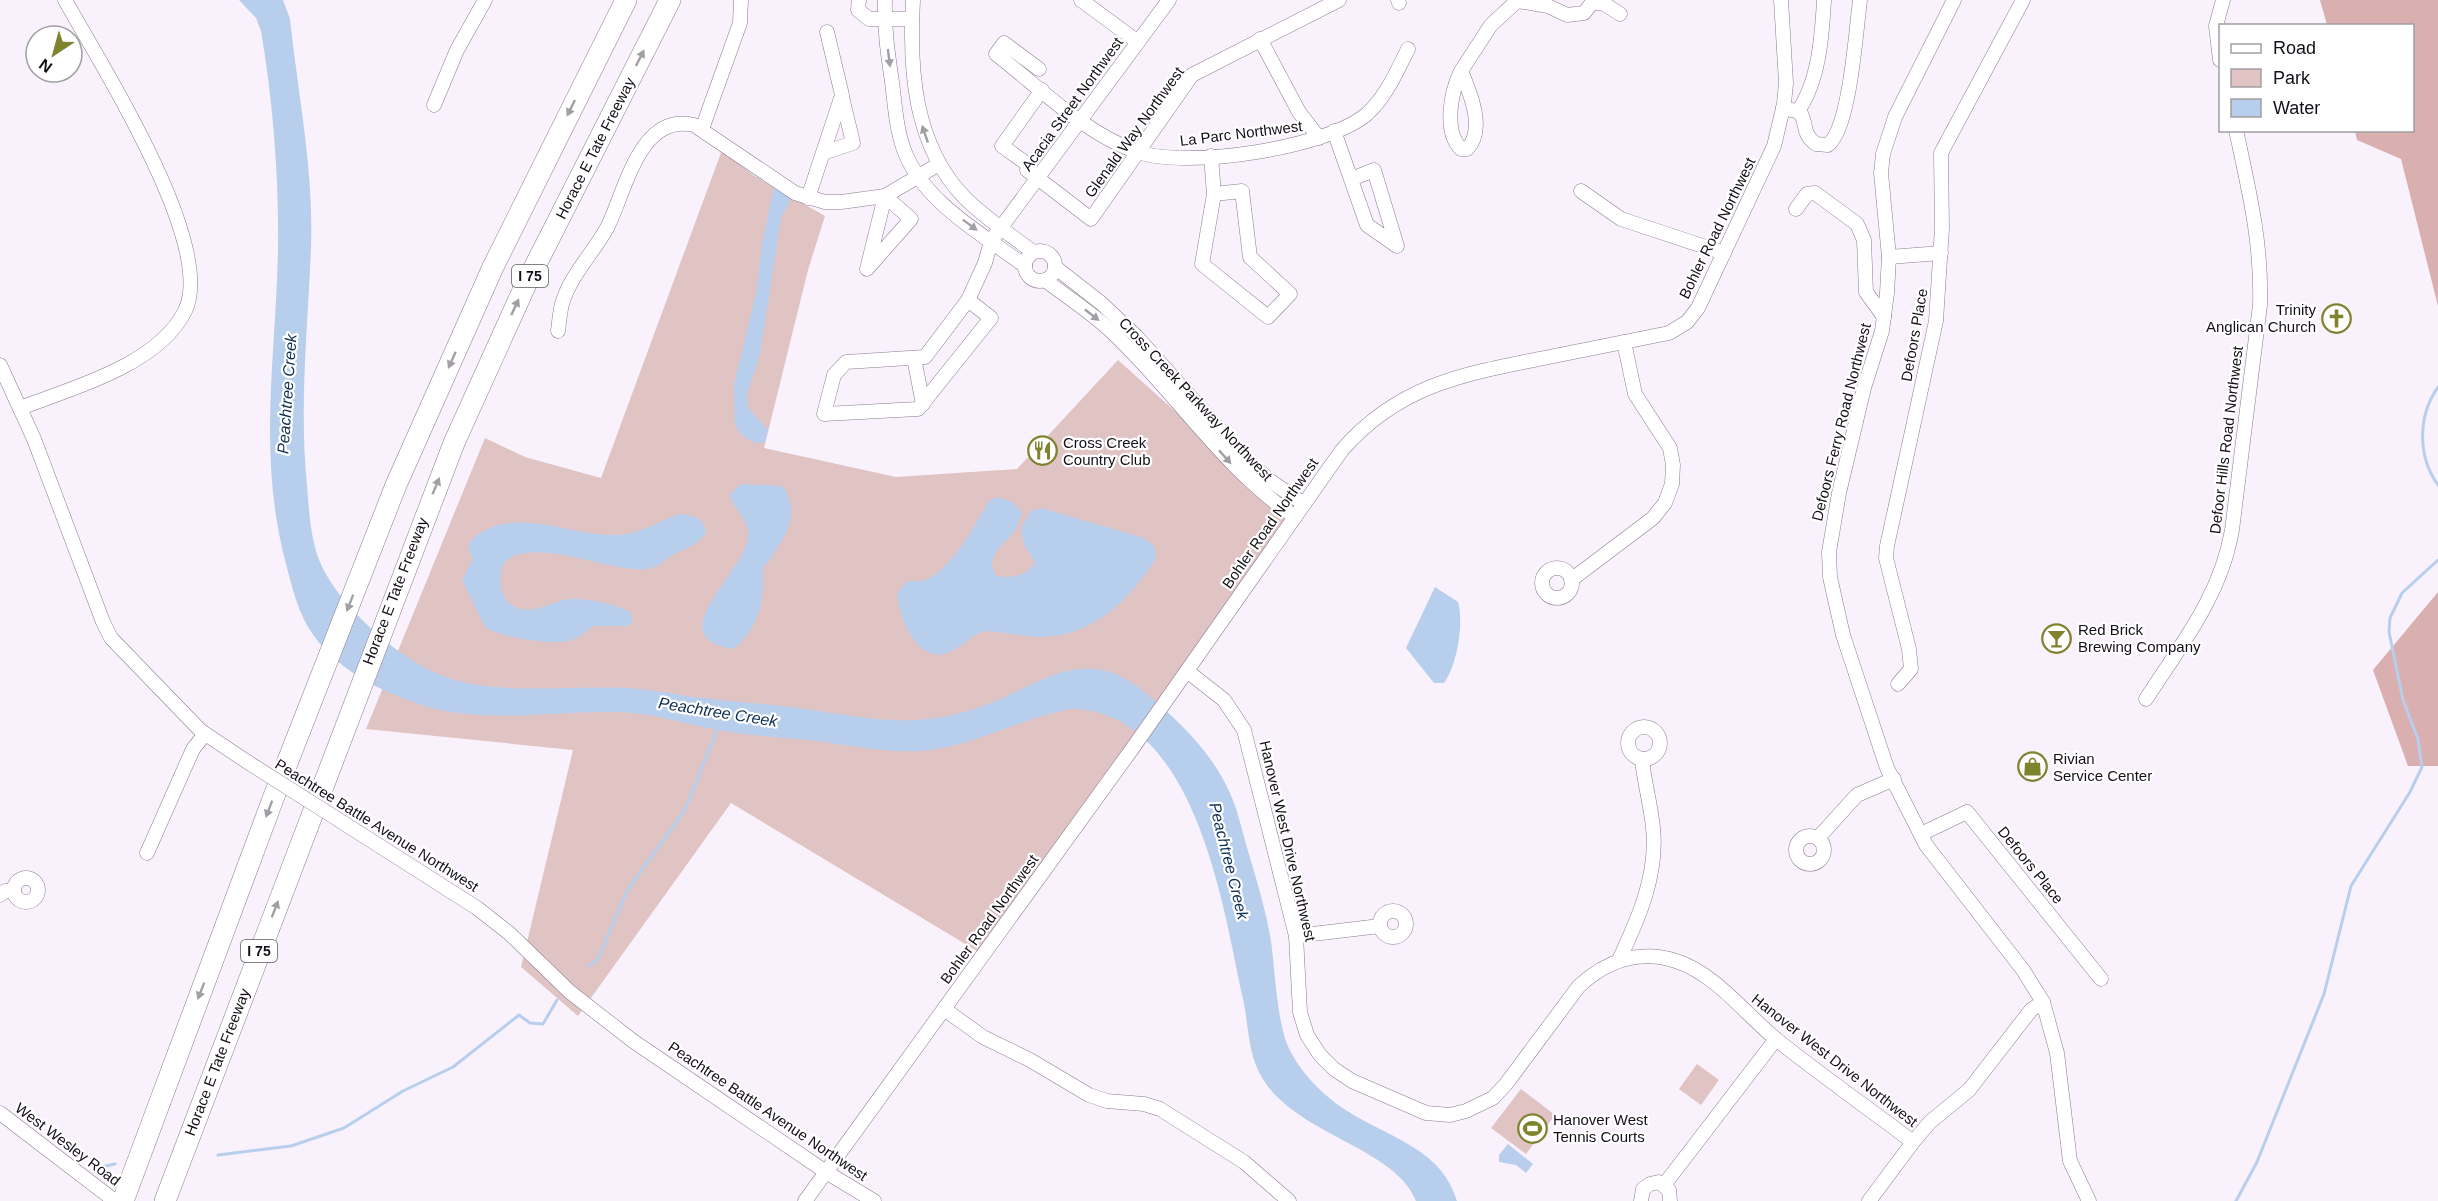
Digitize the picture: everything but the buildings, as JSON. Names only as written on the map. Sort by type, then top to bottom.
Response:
[{"type":"highway","name":"I 75","points":[[123,1201],[396,485],[493,267],[626,0]]},
{"type":"highway","name":"Horace E Tate Freeway","points":[[165,1200],[352,704],[454,443],[510,317],[670,0]]},
{"type":"street","points":[[20,408],[127,366],[171,329],[184,312],[189,299],[190,279],[185,246],[168,191],[65,0]]},
{"type":"street","points":[[434,105],[464,35],[485,0]]},
{"type":"street","points":[[702,129],[740,23],[741,0]]},
{"type":"street","points":[[859,0],[858,10],[862,15],[884,20],[912,19]]},
{"type":"street","points":[[885,0],[884,20],[897,122],[904,150],[917,175],[942,205],[1025,266],[1031,278],[1045,280],[1052,275],[1055,267],[1049,254],[1033,252],[965,198],[939,164],[925,136],[917,107],[913,0]]},
{"type":"street","points":[[1081,0],[1138,42]]},
{"type":"street","name":"Acacia Street Northwest","points":[[914,358],[926,357],[968,300],[985,263],[991,241],[1169,0]]},
{"type":"street","name":"Glenald Way Northwest","points":[[1037,179],[1091,219],[1192,75],[1339,0]]},
{"type":"street","points":[[1461,71],[1475,111],[1475,132],[1471,145],[1467,149],[1461,149],[1455,143],[1452,130],[1453,94],[1461,71],[1491,25],[1518,0],[1548,6],[1567,15],[1584,14],[1592,3],[1603,3],[1620,14]]},
{"type":"street","name":"Bohler Road Northwest","points":[[805,1201],[1132,749],[1304,504],[1359,431],[1384,410],[1417,391],[1462,375],[1669,333],[1687,322],[1698,308],[1767,165],[1783,108],[1786,48],[1781,0]]},
{"type":"street","points":[[1798,111],[1809,94],[1815,71],[1824,0]]},
{"type":"street","points":[[1783,108],[1798,111],[1804,119],[1805,133],[1811,141],[1823,146],[1834,140],[1841,126],[1852,67],[1860,0]]},
{"type":"street","name":"Defoors Ferry Road Northwest","points":[[1954,0],[1887,137],[1881,173],[1889,257],[1884,317],[1842,481],[1829,552],[1830,577],[1843,635],[1887,768],[1926,845],[2023,970],[2043,1002],[2057,1053],[2070,1161],[2089,1201]]},
{"type":"street","name":"Defoors Place","points":[[1898,684],[1911,669],[1909,649],[1886,558],[1936,321],[1941,253],[1941,153],[2023,0]]},
{"type":"street","points":[[2219,52],[2216,26],[2223,0]]},
{"type":"street","points":[[823,153],[852,143],[827,32]]},
{"type":"street","points":[[1260,39],[1299,112],[1319,138]]},
{"type":"street","name":"La Parc Northwest","points":[[1039,69],[1004,43],[996,54],[1080,120],[1110,139],[1138,152],[1174,158],[1286,147],[1319,138],[1358,120],[1373,107],[1393,79],[1408,49]]},
{"type":"street","points":[[1037,179],[1027,170],[1030,166],[1002,146],[1042,90]]},
{"type":"street","points":[[808,198],[842,95]]},
{"type":"street","points":[[558,331],[566,295],[606,228],[626,177],[638,156],[654,136],[669,126],[686,123],[702,129],[772,179],[808,198],[841,202],[885,196],[939,164]]},
{"type":"street","points":[[1334,131],[1367,225],[1397,246],[1374,170],[1351,179]]},
{"type":"street","name":"Defoor Hills Road Northwest","points":[[2146,699],[2211,598],[2224,565],[2232,530],[2260,305],[2261,270],[2257,230],[2236,132]]},
{"type":"street","points":[[1210,156],[1214,194],[1202,264],[1268,317],[1290,294],[1250,257],[1242,191],[1214,194]]},
{"type":"street","points":[[1581,191],[1621,219],[1724,254]]},
{"type":"street","points":[[1796,209],[1808,194],[1815,193],[1857,224],[1864,240],[1866,292],[1884,317]]},
{"type":"street","points":[[885,196],[911,219],[867,269],[875,237],[885,196]]},
{"type":"street","points":[[1864,240],[1888,236]]},
{"type":"street","points":[[1025,266],[1027,258],[1033,252]]},
{"type":"street","points":[[1889,257],[1941,253]]},
{"type":"street","name":"Cross Creek Parkway Northwest","points":[[1055,267],[1101,303],[1136,336],[1247,460],[1269,480],[1304,504]]},
{"type":"street","name":"Cross Creek Parkway Northwest","points":[[1045,280],[1110,331],[1233,466],[1265,495],[1295,517]]},
{"type":"street","points":[[923,404],[914,358],[846,362],[834,375],[824,414],[918,410],[923,404],[991,318],[968,300]]},
{"type":"street","points":[[1571,580],[1653,518],[1665,503],[1672,484],[1673,465],[1670,448],[1635,394],[1624,342]]},
{"type":"street","name":"Peachtree Battle Avenue Northwest","points":[[0,365],[5,390],[20,408],[111,638],[204,734],[477,908],[610,1024],[826,1173],[874,1201]]},
{"type":"street","name":"Hanover West Drive Northwest","points":[[1187,671],[1224,700],[1244,730],[1296,936],[1300,1012],[1307,1035],[1320,1055],[1334,1069],[1352,1081],[1415,1109],[1437,1114],[1466,1111],[1493,1098],[1506,1084],[1579,986],[1620,958],[1659,957],[1691,968],[1776,1039],[1913,1142]]},
{"type":"street","points":[[147,853],[193,749],[204,734]]},
{"type":"street","points":[[1620,958],[1648,893],[1653,855],[1653,827],[1642,759]]},
{"type":"street","points":[[1818,838],[1857,795],[1894,779]]},
{"type":"street","name":"Defoors Place","points":[[1921,834],[1967,812],[2101,979]]},
{"type":"street","points":[[0,896],[5,891],[14,891]]},
{"type":"street","points":[[1296,936],[1380,926]]},
{"type":"street","points":[[1869,1201],[1930,1122],[1969,1090],[2031,1010],[2043,1002]]},
{"type":"street","points":[[944,1009],[983,1037],[1030,1060],[1089,1095],[1107,1101],[1144,1104],[1160,1109],[1244,1162],[1289,1201]]},
{"type":"street","points":[[1664,1185],[1776,1039]]},
{"type":"street","name":"West Wesley Road","points":[[0,1113],[115,1201]]},
{"type":"street","points":[[1641,1201],[1641,1194],[1647,1185],[1659,1182],[1670,1193],[1670,1201]]},
{"type":"green space","points":[[722,150],[753,175],[825,216],[808,270],[764,448],[896,477],[1017,469],[1118,360],[1292,516],[977,951],[731,803],[578,1016],[521,967],[573,750],[366,729],[485,438],[525,457],[601,478]]},
{"type":"green space","points":[[1697,1064],[1719,1080],[1701,1105],[1679,1089]]},
{"type":"green space","points":[[1521,1089],[1555,1115],[1526,1154],[1491,1128]]},
{"type":"shaded area","points":[[2320,0],[2438,0],[2438,306],[2401,159],[2357,140],[2355,132],[2414,132],[2414,24],[2327,24]]},
{"type":"shaded area","points":[[2438,592],[2438,766],[2408,766],[2373,670]]},
{"type":"water","name":"Peachtree Creek","points":[[239,0],[283,0],[290,19],[310,190],[311,247],[304,425],[310,521],[315,548],[326,574],[338,592],[370,627],[388,643],[425,668],[466,683],[515,688],[639,689],[889,720],[927,719],[963,712],[988,704],[1063,672],[1082,669],[1101,670],[1121,677],[1142,690],[1192,736],[1213,762],[1229,791],[1240,821],[1267,918],[1284,1033],[1298,1064],[1321,1091],[1339,1106],[1427,1157],[1450,1183],[1457,1201],[1416,1201],[1404,1182],[1386,1166],[1315,1125],[1292,1110],[1272,1092],[1258,1070],[1252,1053],[1225,915],[1213,867],[1196,820],[1175,777],[1148,742],[1113,718],[1071,709],[1052,713],[960,744],[922,751],[908,751],[880,750],[810,740],[741,734],[654,716],[628,713],[478,715],[432,708],[383,690],[352,672],[325,649],[308,628],[300,610],[277,524],[270,446],[278,249],[274,140],[261,31],[256,18]]},
{"type":"water","points":[[774,187],[792,197],[781,218],[760,354],[747,394],[748,408],[768,430],[765,442],[755,443],[744,437],[735,426],[734,384],[757,289],[762,243]]},
{"type":"water","points":[[741,484],[782,486],[791,504],[791,514],[790,523],[782,541],[763,569],[762,597],[755,622],[741,643],[734,649],[712,642],[703,631],[704,616],[712,600],[745,547],[747,527],[729,495]]},
{"type":"water","points":[[997,497],[1013,502],[1022,513],[1017,527],[994,556],[993,569],[997,576],[1019,575],[1032,567],[1035,562],[1024,545],[1021,528],[1031,511],[1041,508],[1144,538],[1154,546],[1156,559],[1121,602],[1092,624],[1057,636],[1038,637],[983,631],[959,647],[943,654],[933,654],[924,650],[910,634],[901,612],[897,593],[907,581],[925,580],[944,567],[962,545],[990,500]]},
{"type":"water","points":[[679,514],[693,516],[700,520],[706,532],[693,545],[652,568],[632,569],[551,553],[532,552],[515,556],[503,564],[502,590],[509,603],[516,607],[535,609],[566,599],[593,601],[630,612],[633,621],[628,626],[593,626],[576,638],[560,642],[538,641],[503,634],[485,627],[462,580],[473,559],[468,549],[470,541],[486,530],[504,524],[522,522],[618,535],[642,530]]},
{"type":"water","points":[[1435,587],[1458,602],[1460,611],[1460,633],[1456,655],[1444,683],[1434,683],[1406,648]]},
{"type":"water","points":[[1508,1144],[1533,1164],[1526,1173],[1516,1165],[1499,1162],[1499,1155]]},
{"type":"waterway","points":[[2438,387],[2427,410],[2423,436],[2426,461],[2438,485]]},
{"type":"waterway","points":[[2236,1201],[2257,1162],[2324,994],[2351,886],[2410,792],[2422,767],[2418,739],[2403,700],[2389,632],[2390,618],[2402,593],[2438,560]]},
{"type":"waterway","name":"Peachtree Creek","points":[[589,966],[598,959],[628,889],[685,810],[718,727]]},
{"type":"waterway","points":[[218,1155],[291,1146],[344,1128],[403,1091],[453,1067],[519,1015],[530,1023],[543,1024],[557,1000]]},
{"type":"waterway","points":[[96,1168],[115,1164]]},
{"type":"place","name":"Trinity Anglican Church","points":[[2337,318]]},
{"type":"place","name":"Cross Creek Country Club","points":[[1042,451]]},
{"type":"place","name":"Red Brick Brewing Company","points":[[2057,638]]},
{"type":"place","name":"Rivian Service Center","points":[[2032,767]]},
{"type":"place","name":"Hanover West Tennis Courts","points":[[1532,1128]]}]
